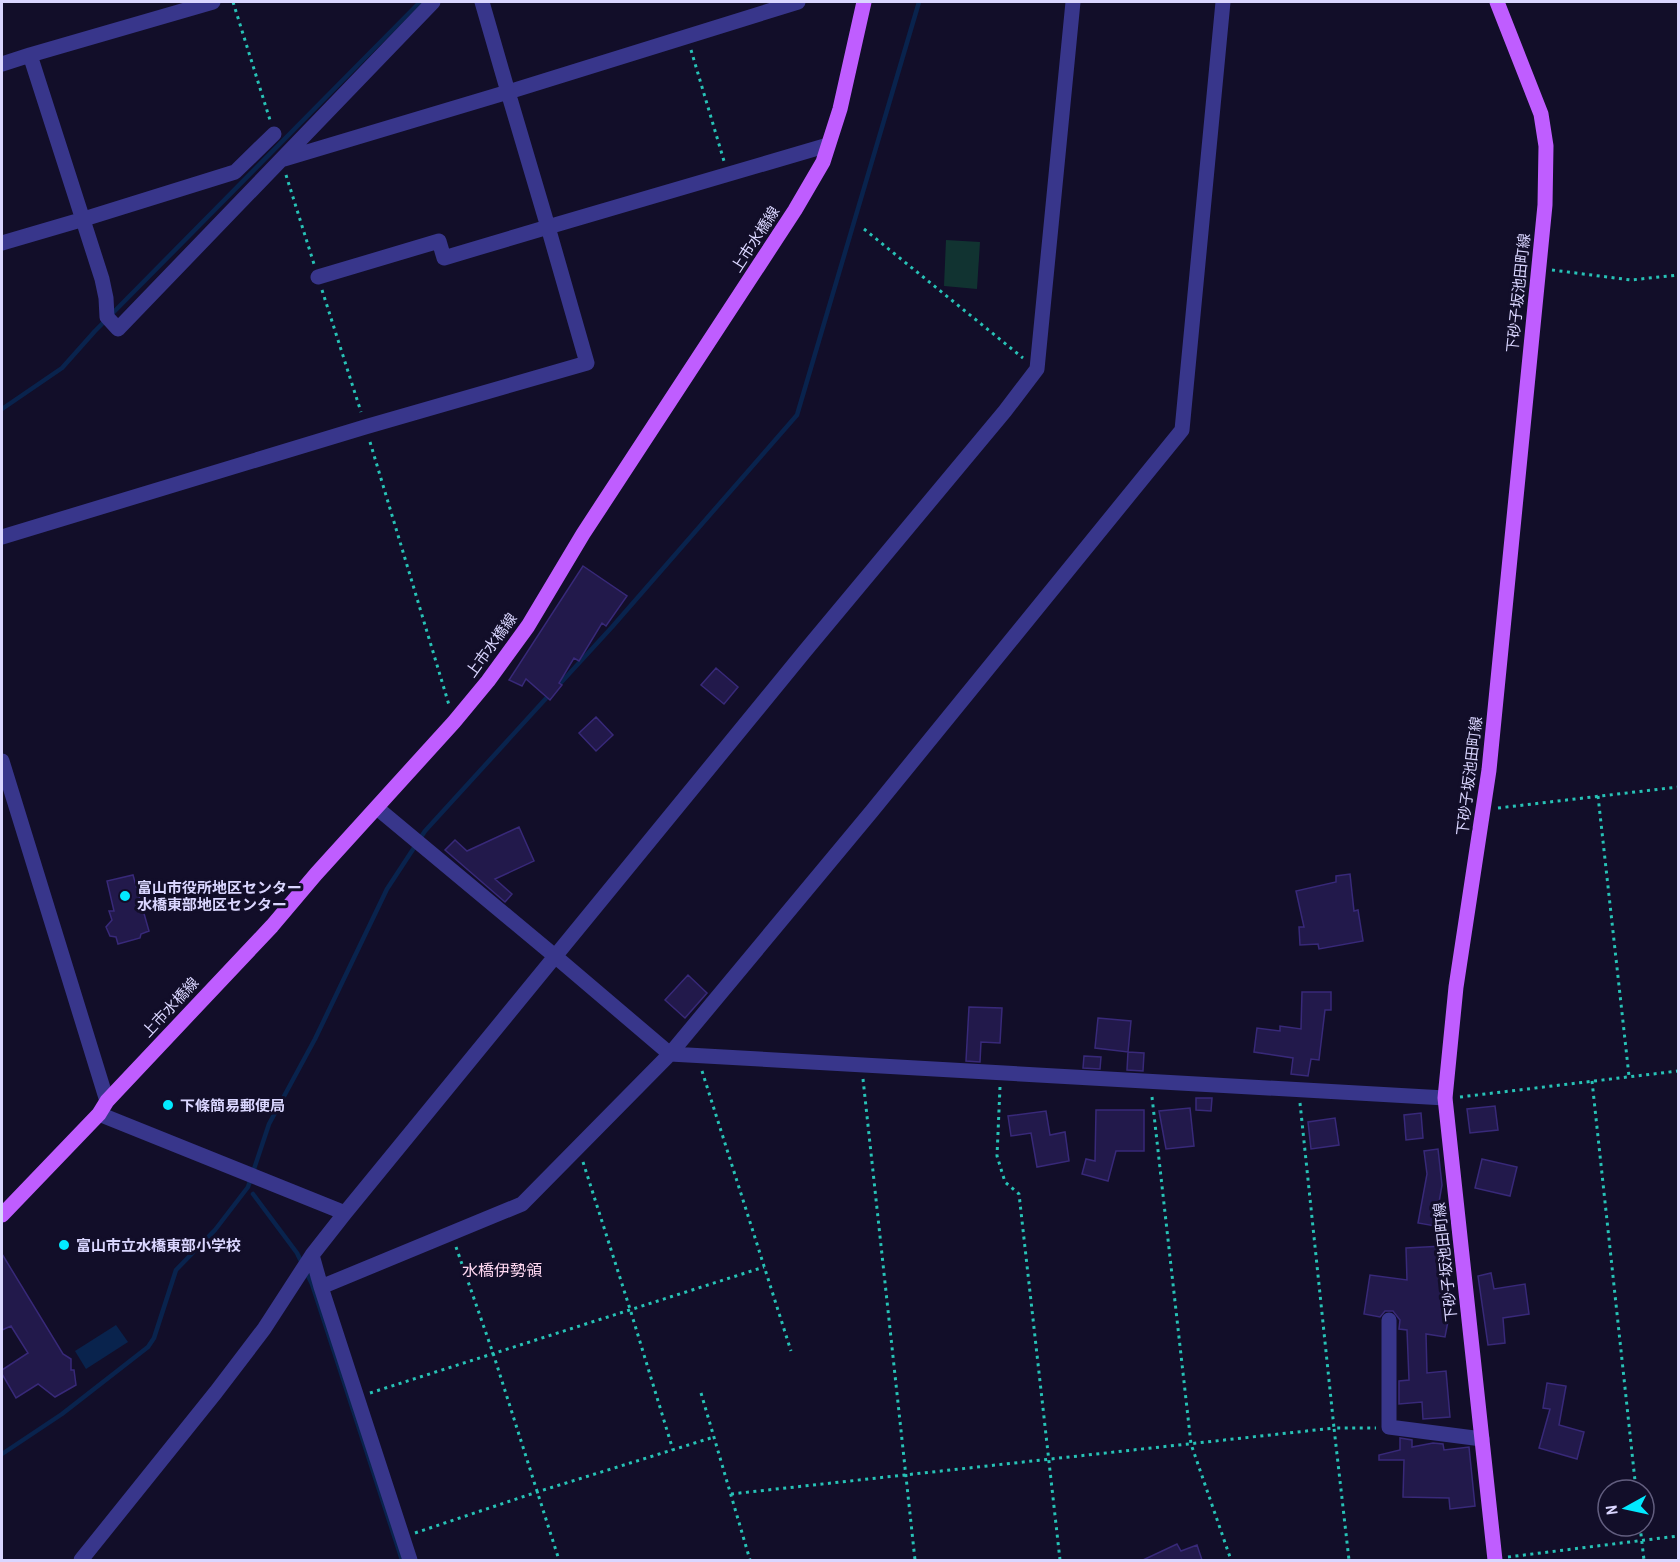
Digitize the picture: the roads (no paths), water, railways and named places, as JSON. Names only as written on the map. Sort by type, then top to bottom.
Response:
[{"type":"main road","name":"上市水橋線","points":[[2,1215],[272,926],[316,873],[454,722],[488,681],[528,626],[583,534],[795,210],[822,162],[840,109],[864,2]]},
{"type":"main road","name":"下砂子坂池田町線","points":[[1495,1559],[1445,1098],[1456,987],[1484,809],[1545,205],[1546,146],[1541,114],[1497,2]]},
{"type":"street","points":[[2,64],[213,2]]},
{"type":"street","points":[[30,55],[102,279],[107,317],[118,329],[433,2]]},
{"type":"street","points":[[2,537],[365,427],[587,363],[482,2]]},
{"type":"street","points":[[282,160],[687,36],[775,4],[798,2]]},
{"type":"street","points":[[81,1560],[264,1329],[312,1255],[805,651],[1005,411],[1036,369],[1073,2]]},
{"type":"street","points":[[321,1287],[522,1204],[670,1054],[872,811],[1182,430],[1223,2]]},
{"type":"street","points":[[2,243],[235,171],[274,134]]},
{"type":"street","points":[[318,277],[439,241],[444,258],[828,145]]},
{"type":"street","points":[[2,761],[103,1107],[345,1214]]},
{"type":"street","points":[[377,808],[670,1054],[1445,1098]]},
{"type":"street","points":[[312,1255],[410,1560]]},
{"type":"street","points":[[1389,1320],[1389,1427],[1482,1438]]},
{"type":"water","points":[[116,1325],[128,1342],[86,1369],[75,1351]]},
{"type":"waterway","points":[[2,409],[62,368],[95,331],[420,2]]},
{"type":"waterway","points":[[556,688],[797,415],[919,2]]},
{"type":"waterway","points":[[2,1454],[62,1414],[148,1347],[154,1338],[176,1270],[215,1230],[248,1187],[269,1124],[315,1039],[387,889],[425,831],[550,694]]},
{"type":"waterway","points":[[253,1194],[297,1253],[312,1284],[402,1560]]},
{"type":"place","name":"富山市役所地区センター 水橋東部地区センター","points":[[125,896]]},
{"type":"place","name":"下條簡易郵便局","points":[[168,1105]]},
{"type":"place","name":"富山市立水橋東部小学校","points":[[64,1245]]},
{"type":"district","name":"水橋伊勢領","points":[[502,1270]]}]
